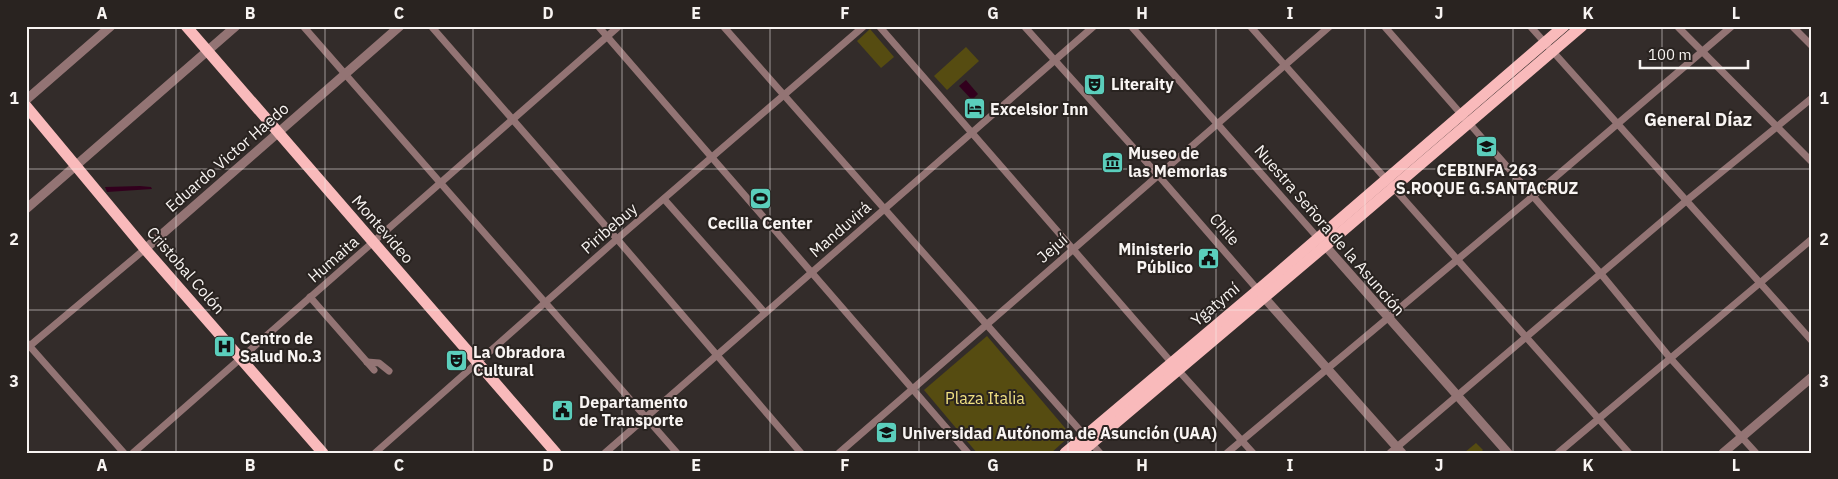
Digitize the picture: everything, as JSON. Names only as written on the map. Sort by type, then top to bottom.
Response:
[{"type":"main road","name":"Montevideo","points":[[186,26],[556,453]]},
{"type":"main road","points":[[1464,120],[1544,42],[1564,26]]},
{"type":"main road","points":[[1464,120],[1553,52],[1582,26]]},
{"type":"main road","name":"Cristobal Colón","points":[[26,106],[145,249],[323,453]]},
{"type":"main road","name":"Ygatymí","points":[[1065,453],[1088,439],[1464,120]]},
{"type":"main road","name":"Ygatymí","points":[[1080,453],[1088,439]]},
{"type":"street","points":[[26,100],[111,26]]},
{"type":"street","points":[[26,208],[236,26]]},
{"type":"street","points":[[303,26],[677,453]]},
{"type":"street","name":"Eduardo Victor Haedo","points":[[27,345],[145,249],[400,26]]},
{"type":"street","points":[[431,26],[618,239],[801,453]]},
{"type":"street","points":[[598,26],[968,453]]},
{"type":"street","name":"Humaita","points":[[133,453],[619,26]]},
{"type":"street","points":[[723,26],[1100,453]]},
{"type":"street","name":"Piribebuy","points":[[375,453],[864,26]]},
{"type":"street","points":[[878,26],[1174,366],[1253,453]]},
{"type":"street","name":"Chile","points":[[1024,26],[1328,368],[1397,451]]},
{"type":"street","name":"Manduvirá","points":[[605,453],[1094,26]]},
{"type":"street","name":"Nuestra Señora de la Asunción","points":[[1131,26],[1508,453]]},
{"type":"street","points":[[1250,26],[1629,453]]},
{"type":"street","name":"Jejuí","points":[[839,453],[1330,26]]},
{"type":"street","points":[[1384,26],[1464,120],[1601,274],[1671,359],[1756,453]]},
{"type":"street","points":[[1530,26],[1812,341]]},
{"type":"street","points":[[1677,26],[1812,162]]},
{"type":"street","points":[[1227,453],[1732,26]]},
{"type":"street","points":[[1792,26],[1812,46]]},
{"type":"street","points":[[1397,451],[1457,396],[1776,126],[1812,98]]},
{"type":"street","points":[[664,199],[765,313]]},
{"type":"street","points":[[1558,453],[1812,240]]},
{"type":"street","points":[[310,297],[374,370]]},
{"type":"street","points":[[27,345],[124,453]]},
{"type":"street","points":[[367,362],[379,363],[389,371]]},
{"type":"street","points":[[1723,453],[1812,377]]},
{"type":"green space","points":[[870,29],[894,57],[881,68],[857,41]]},
{"type":"green space","points":[[966,47],[979,61],[947,90],[934,76]]},
{"type":"green space","name":"Plaza Italia","points":[[987,336],[1071,435],[1051,453],[977,453],[924,390]]},
{"type":"green space","points":[[1476,443],[1483,450],[1480,453],[1464,453]]},
{"type":"shaded area","points":[[966,80],[978,94],[972,100],[959,86]]},
{"type":"shaded area","points":[[105,187],[151,187],[152,189],[107,192]]},
{"type":"place","name":"Literaity","points":[[1095,84]]},
{"type":"place","name":"Excelsior Inn","points":[[974,109]]},
{"type":"place","name":"CEBINFA 263 S.ROQUE G.SANTACRUZ","points":[[1487,146]]},
{"type":"place","name":"Museo de las Memorias","points":[[1112,162]]},
{"type":"place","name":"Cecilia Center","points":[[760,199]]},
{"type":"place","name":"Ministerio Público","points":[[1209,258]]},
{"type":"place","name":"Centro de Salud No.3","points":[[224,347]]},
{"type":"place","name":"La Obradora Cultural","points":[[457,361]]},
{"type":"place","name":"Departamento de Transporte","points":[[563,411]]},
{"type":"place","name":"Universidad Autónoma de Asunción (UAA)","points":[[886,433]]},
{"type":"district","name":"General Díaz","points":[[1698,120]]}]
